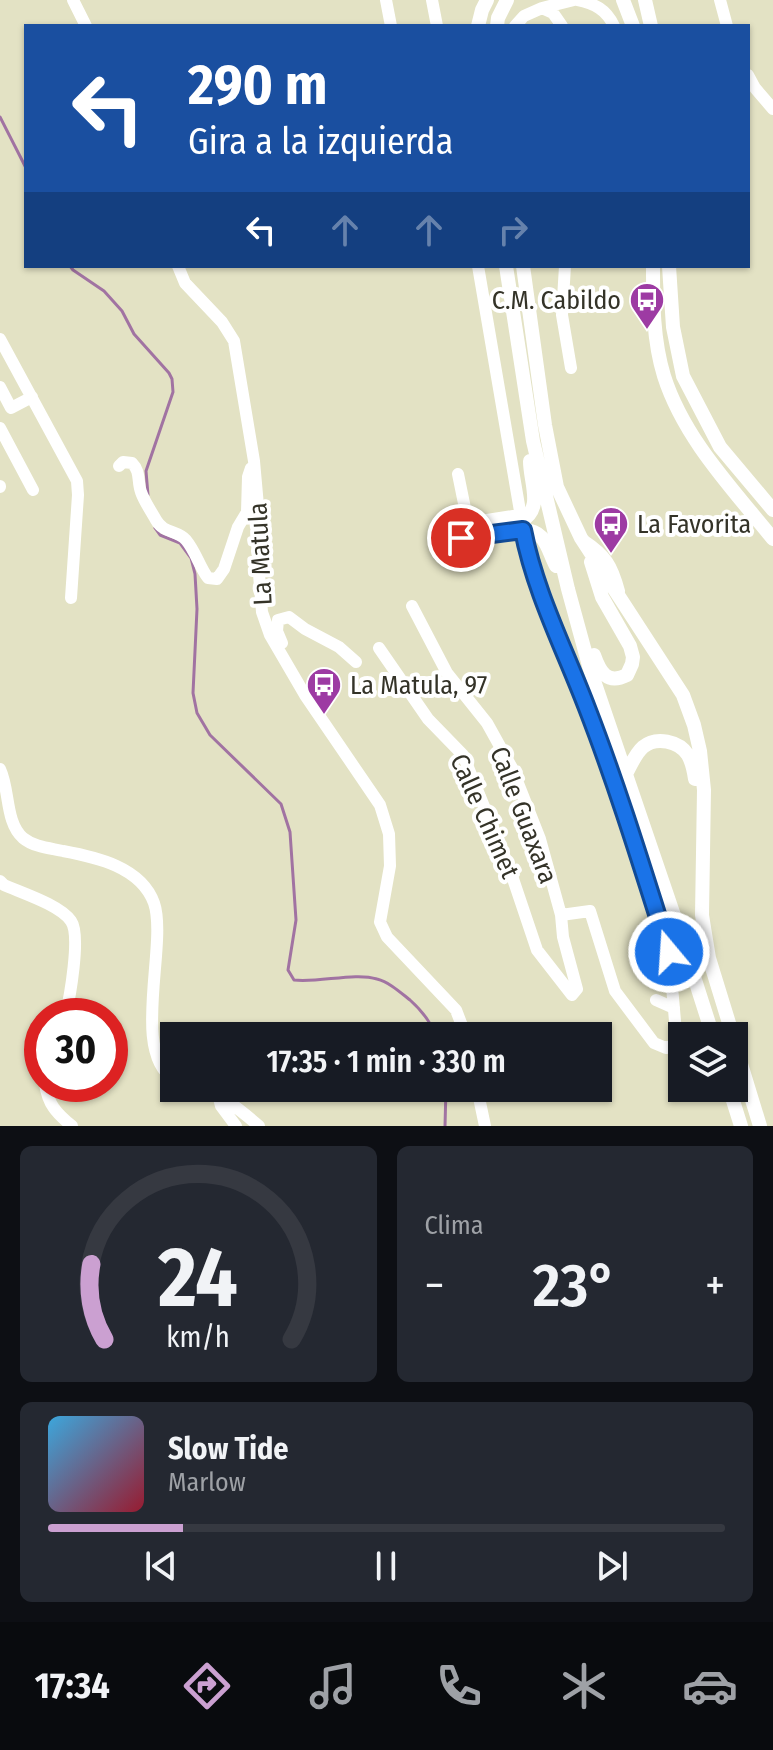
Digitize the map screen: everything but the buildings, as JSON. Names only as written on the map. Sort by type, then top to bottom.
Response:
[{"type":"main road","points":[[478,24],[487,0]]},
{"type":"main road","points":[[497,24],[507,0]]},
{"type":"main road","points":[[623,0],[632,24]]},
{"type":"main road","points":[[645,0],[651,24]]},
{"type":"main road","points":[[506,268],[533,441],[568,589],[589,666],[708,1022]]},
{"type":"main road","points":[[523,268],[545,425],[557,487],[584,542],[683,695],[700,751],[704,790],[703,926],[728,1022]]},
{"type":"main road","points":[[653,268],[654,329],[664,376],[675,402],[697,445],[773,539]]},
{"type":"main road","points":[[669,268],[673,327],[683,376],[720,447],[773,510]]},
{"type":"main road","points":[[533,441],[529,464],[535,506],[521,522],[544,538],[568,589],[599,670],[615,679],[627,675],[633,657],[602,597],[584,542]]},
{"type":"main road","points":[[626,774],[644,745],[667,741],[683,750],[689,756],[694,773],[703,823]]},
{"type":"main road","points":[[638,810],[658,890],[672,929],[673,940],[669,952]]},
{"type":"main road","points":[[669,952],[681,952],[691,968]]},
{"type":"main road","points":[[748,1087],[760,1126]]},
{"type":"main road","points":[[733,1102],[741,1126]]},
{"type":"street","points":[[73,0],[85,24]]},
{"type":"street","points":[[386,0],[391,24]]},
{"type":"street","points":[[432,0],[437,24]]},
{"type":"street","points":[[563,24],[575,0]]},
{"type":"street","points":[[517,24],[524,16],[542,8],[575,0],[603,9],[613,24]]},
{"type":"street","points":[[720,0],[726,24]]},
{"type":"street","points":[[593,4],[603,24]]},
{"type":"street","points":[[542,8],[553,13],[561,24]]},
{"type":"street","points":[[750,79],[773,109]]},
{"type":"street","name":"La Matula","points":[[179,268],[185,283],[222,322],[234,341],[254,461],[262,612],[270,635],[297,683],[380,805],[389,834],[390,866],[380,922],[387,937],[456,1010],[461,1022]]},
{"type":"street","points":[[478,268],[527,552],[588,710],[669,952],[677,1044],[666,1048],[654,1043],[615,991],[590,911],[561,915]]},
{"type":"street","points":[[565,268],[562,315],[571,368]]},
{"type":"street","points":[[0,339],[77,481],[71,598]]},
{"type":"street","points":[[0,387],[11,408],[32,397]]},
{"type":"street","points":[[0,428],[33,490]]},
{"type":"street","points":[[119,466],[123,462],[132,463],[138,469],[141,492],[162,529],[183,536],[208,578],[217,579],[247,512],[248,477],[254,461]]},
{"type":"street","points":[[458,474],[468,523],[521,522]]},
{"type":"street","points":[[461,538],[521,522]]},
{"type":"street","name":"Calle Guaxara","points":[[412,606],[447,673],[487,723],[512,768],[540,839],[561,915],[563,937],[577,989],[572,995]]},
{"type":"street","points":[[297,683],[277,631],[278,620],[289,617],[339,647],[356,662]]},
{"type":"street","name":"Calle Chimet","points":[[379,648],[428,719],[463,755],[510,870],[537,950],[572,995]]},
{"type":"street","points":[[0,769],[7,786],[11,817],[22,837],[36,846],[99,858],[128,872],[144,886],[154,903],[157,928],[152,982],[155,1047],[160,1066]]},
{"type":"street","points":[[0,881],[71,919],[76,931],[69,998]]},
{"type":"street","points":[[656,1000],[674,1008]]},
{"type":"street","points":[[49,1102],[57,1114],[72,1126]]},
{"type":"street","points":[[220,1102],[236,1126]]},
{"type":"street","points":[[231,1102],[259,1126]]},
{"type":"street","points":[[480,1102],[485,1126]]},
{"type":"waterway","points":[[0,117],[24,164]]},
{"type":"waterway","points":[[72,268],[104,291],[122,311],[134,334],[172,379],[173,392],[146,471],[148,495]]},
{"type":"waterway","points":[[155,528],[160,535],[180,543],[191,558],[195,574],[197,609],[193,693],[197,713],[210,735],[281,804],[290,832],[296,920],[288,970],[294,980],[358,977],[381,980],[414,1004],[429,1022]]},
{"type":"waterway","points":[[445,1126],[446,1102]]},
{"type":"place","name":"C.M. Cabildo","points":[[647,331]]},
{"type":"place","name":"La Favorita","points":[[611,555]]},
{"type":"place","name":"La Matula, 97","points":[[324,716]]},
{"type":"route","points":[[461,538],[523,530],[527,552],[588,710],[669,952]]}]
